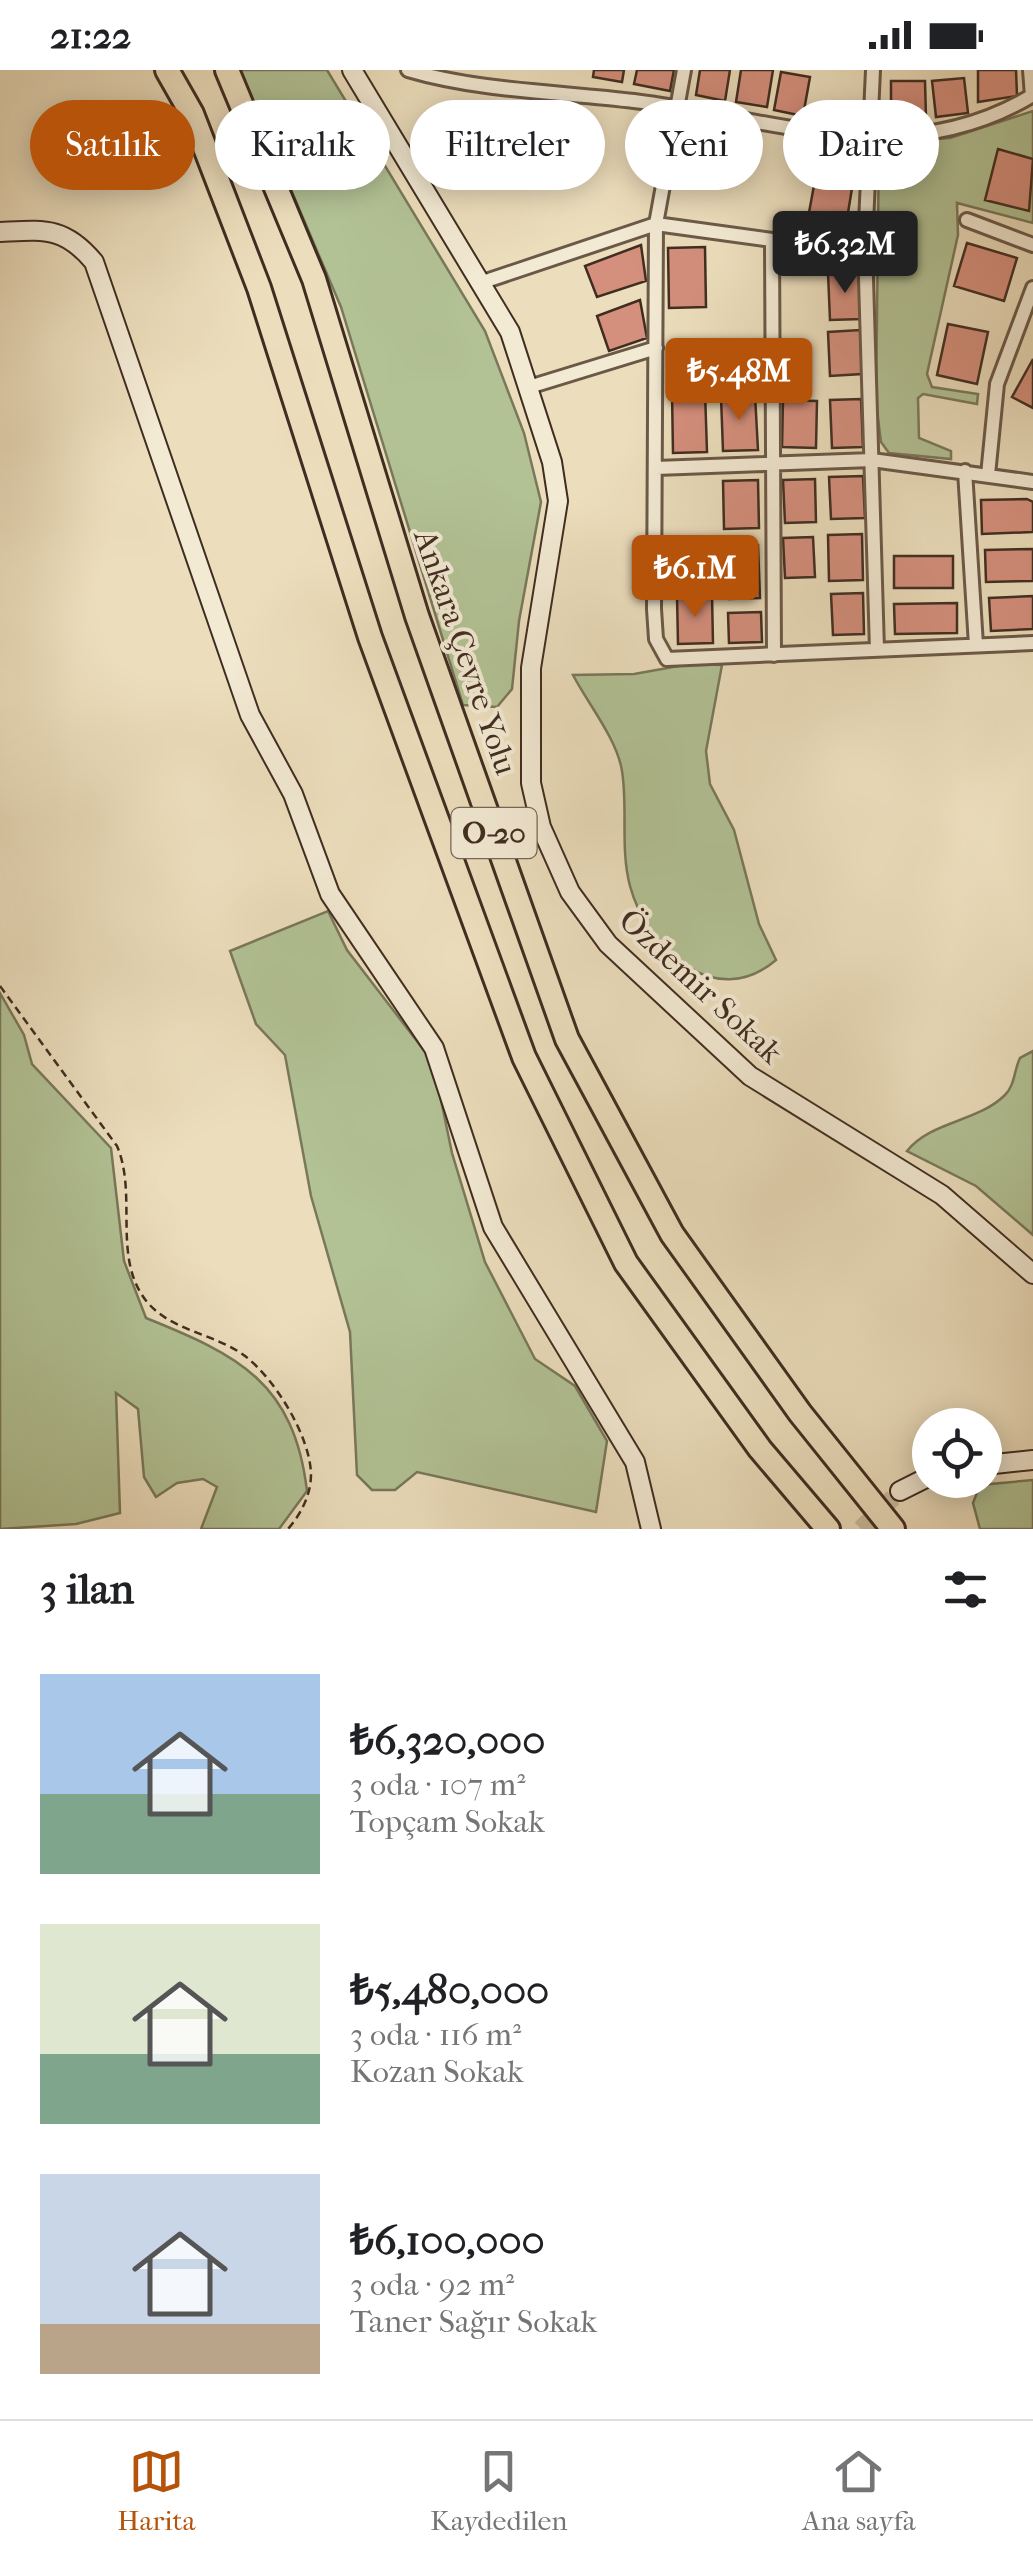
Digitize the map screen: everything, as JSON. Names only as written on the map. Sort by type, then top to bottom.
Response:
[{"type":"highway","name":"O-20","points":[[166,70],[192,114],[259,288],[370,637],[524,1057],[626,1264],[760,1449],[828,1529]]},
{"type":"highway","name":"Ankara Çevre Yolu","points":[[227,70],[314,279],[417,616],[567,1038],[672,1234],[800,1413],[893,1529]]},
{"type":"street","name":"Özdemir Sokak","points":[[352,70],[510,332],[552,462],[558,502],[531,668],[531,783],[540,827],[570,892],[608,944],[750,1076],[942,1196],[1033,1274]]},
{"type":"street","points":[[408,70],[633,100]]},
{"type":"street","points":[[679,100],[684,70]]},
{"type":"street","points":[[873,70],[873,100]]},
{"type":"street","points":[[939,129],[978,125],[1032,95],[1030,70]]},
{"type":"street","points":[[662,190],[656,224],[654,630],[668,659],[1033,642]]},
{"type":"street","points":[[869,190],[865,245],[878,650]]},
{"type":"street","points":[[967,220],[1033,245]]},
{"type":"street","points":[[483,282],[656,224],[772,240],[865,245]]},
{"type":"street","points":[[0,232],[54,230],[77,242],[94,262],[250,715],[293,794],[330,894],[434,1048],[493,1228],[635,1462],[651,1529]]},
{"type":"street","points":[[772,240],[774,655]]},
{"type":"street","points":[[988,475],[997,384],[1033,288]]},
{"type":"street","points":[[529,386],[656,348]]},
{"type":"street","points":[[656,468],[872,460],[1033,482]]},
{"type":"street","points":[[965,471],[976,645]]},
{"type":"street","points":[[1002,1463],[1033,1460]]},
{"type":"street","points":[[900,1491],[912,1485]]},
{"type":"path","points":[[0,986],[117,1146],[124,1172],[130,1264],[140,1293],[169,1321],[245,1356],[274,1387],[311,1470],[306,1501],[288,1529]]},
{"type":"green space","points":[[240,70],[327,70],[345,100],[253,100]]},
{"type":"green space","points":[[1033,111],[1033,223],[957,203],[958,235],[927,374],[932,387],[978,394],[977,404],[923,394],[918,398],[919,438],[951,451],[951,459],[889,453],[881,442],[876,403],[878,190],[939,190],[939,139]]},
{"type":"green space","points":[[390,174],[485,331],[524,433],[541,502],[519,621],[512,689],[497,707],[463,705],[341,307],[291,190],[390,190]]},
{"type":"green space","points":[[690,664],[722,665],[706,751],[710,784],[734,830],[759,924],[776,960],[753,974],[730,979],[707,976],[686,966],[651,931],[639,909],[627,872],[624,785],[619,759],[573,675],[634,674]]},
{"type":"green space","points":[[328,911],[347,950],[433,1062],[452,1153],[485,1262],[535,1359],[575,1386],[607,1441],[596,1512],[417,1472],[395,1490],[372,1490],[357,1475],[350,1332],[311,1196],[285,1055],[256,1024],[230,951]]},
{"type":"green space","points":[[0,993],[24,1035],[32,1064],[111,1148],[124,1261],[146,1318],[234,1360],[275,1398],[289,1423],[307,1491],[279,1529],[201,1529],[217,1487],[203,1479],[177,1483],[156,1497],[144,1477],[138,1409],[116,1393],[120,1513],[76,1524],[0,1529]]},
{"type":"green space","points":[[1033,1051],[1033,1235],[976,1186],[907,1151],[929,1133],[994,1104],[1008,1091],[1020,1058]]},
{"type":"green space","points":[[1033,1480],[1033,1529],[980,1529],[975,1498],[1002,1498],[1002,1483]]},
{"type":"building","points":[[594,70],[624,70],[622,82],[593,77]]},
{"type":"building","points":[[637,70],[674,70],[670,91],[634,84]]},
{"type":"building","points":[[700,70],[730,70],[725,100],[696,95]]},
{"type":"building","points":[[741,70],[773,70],[767,107],[763,106],[763,100],[736,100]]},
{"type":"building","points":[[978,70],[1016,70],[1017,96],[978,102]]},
{"type":"building","points":[[781,72],[810,77],[806,100],[783,100],[783,112],[774,110]]},
{"type":"building","points":[[964,78],[968,113],[939,117],[939,100],[934,100],[932,81]]},
{"type":"building","points":[[891,81],[925,81],[926,100],[891,100]]},
{"type":"building","points":[[998,149],[1033,159],[1029,211],[985,200]]},
{"type":"building","points":[[813,190],[852,190],[846,225],[808,218]]},
{"type":"building","points":[[967,243],[1017,258],[1004,301],[954,286]]},
{"type":"building","points":[[641,245],[646,281],[597,297],[585,266]]},
{"type":"building","points":[[705,247],[706,307],[669,308],[668,248]]},
{"type":"building","points":[[861,272],[862,319],[830,320],[828,273]]},
{"type":"building","points":[[640,300],[647,338],[609,351],[597,316]]},
{"type":"building","points":[[948,324],[988,332],[977,384],[937,375]]},
{"type":"building","points":[[860,330],[862,374],[830,376],[828,332]]},
{"type":"building","points":[[1033,359],[1033,408],[1012,397]]},
{"type":"building","points":[[705,391],[707,452],[673,453],[672,392]]},
{"type":"building","points":[[755,395],[758,450],[723,451],[721,397]]},
{"type":"building","points":[[861,399],[863,447],[832,448],[830,400]]},
{"type":"building","points":[[783,400],[817,401],[816,448],[782,447]]},
{"type":"building","points":[[863,476],[865,518],[831,519],[829,477]]},
{"type":"building","points":[[815,479],[816,522],[785,523],[783,480]]},
{"type":"building","points":[[758,480],[759,528],[724,529],[723,481]]},
{"type":"building","points":[[981,500],[1033,502],[1033,532],[982,534]]},
{"type":"building","points":[[862,534],[863,580],[829,581],[828,535]]},
{"type":"building","points":[[813,537],[815,577],[785,578],[783,538]]},
{"type":"building","points":[[758,545],[760,598],[729,599],[727,546]]},
{"type":"building","points":[[1033,549],[1033,581],[986,582],[985,550]]},
{"type":"building","points":[[894,556],[953,556],[953,588],[894,588]]},
{"type":"building","points":[[863,593],[864,634],[833,635],[831,594]]},
{"type":"building","points":[[712,595],[713,643],[678,644],[677,596]]},
{"type":"building","points":[[1033,596],[1033,629],[991,631],[989,598]]},
{"type":"building","points":[[957,603],[957,633],[895,634],[894,604]]},
{"type":"building","points":[[761,612],[762,642],[729,643],[728,613]]},
{"type":"tunnel","points":[[861,1529],[900,1491]]}]
